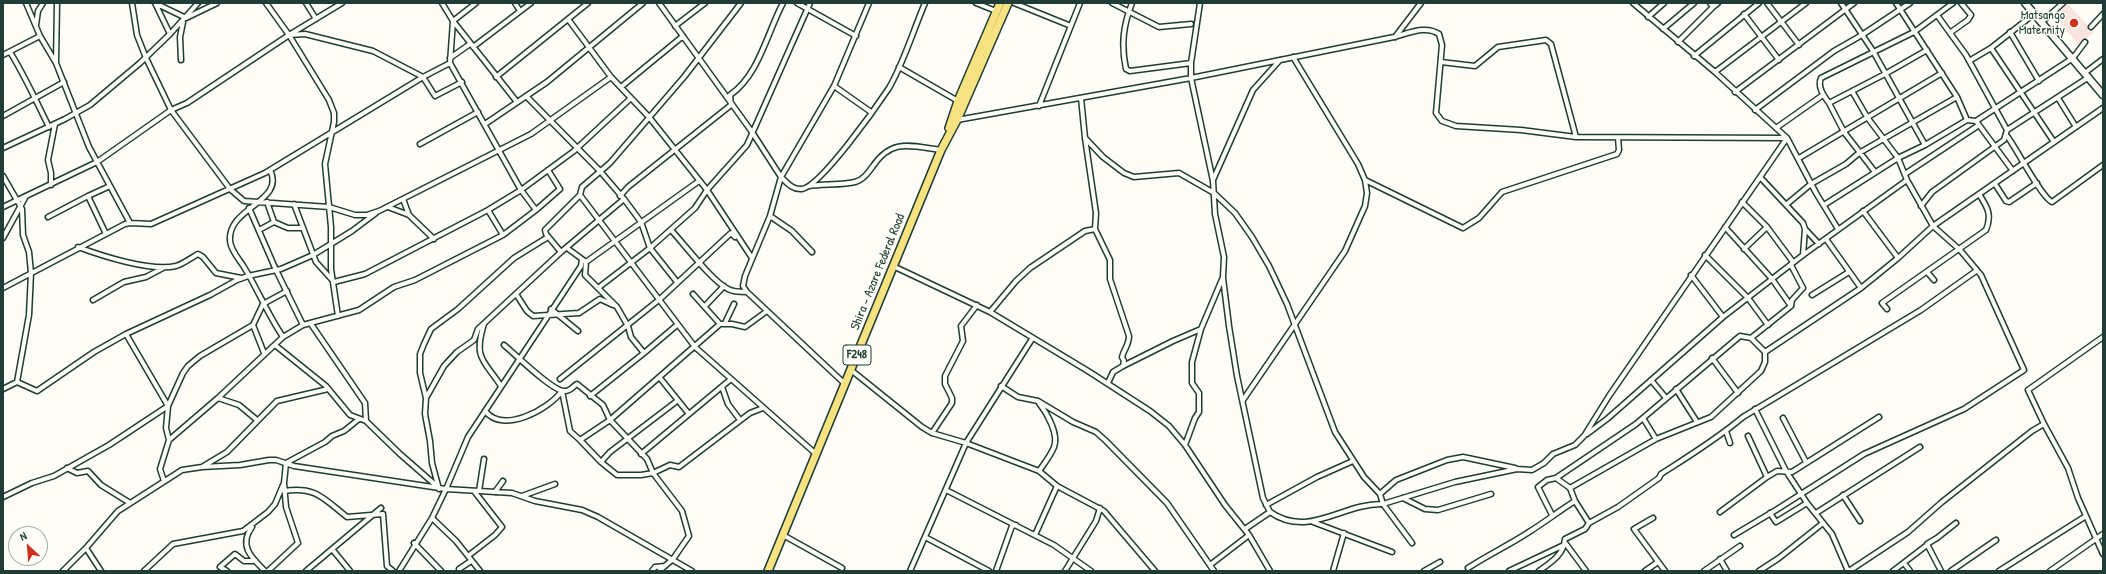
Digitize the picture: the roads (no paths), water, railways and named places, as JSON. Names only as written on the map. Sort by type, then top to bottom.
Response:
[{"type":"main road","name":"Shira - Azare Federal Road","points":[[768,571],[946,138],[958,101],[1000,3]]},
{"type":"main road","name":"Shira - Azare Federal Road","points":[[946,138],[957,120],[1008,3]]},
{"type":"main road","points":[[2025,3],[2103,95]]},
{"type":"street","points":[[26,3],[40,36],[56,63],[97,162],[130,223]]},
{"type":"street","points":[[36,25],[38,11],[43,3]]},
{"type":"street","points":[[56,63],[57,3]]},
{"type":"street","points":[[132,3],[134,26],[146,58],[171,110],[230,189],[244,201],[257,203],[267,202],[329,207],[355,215],[368,215],[379,211],[531,134],[611,76]]},
{"type":"street","points":[[155,3],[170,34]]},
{"type":"street","points":[[155,3],[184,20]]},
{"type":"street","points":[[3,148],[49,127],[90,105],[146,58],[184,20],[198,3]]},
{"type":"street","points":[[181,60],[180,37],[184,20],[217,3]]},
{"type":"street","points":[[266,3],[289,35],[328,100],[334,113],[332,133],[325,164],[332,234],[330,246],[338,316]]},
{"type":"street","points":[[306,3],[316,19]]},
{"type":"street","points":[[3,207],[97,162],[171,110],[195,98],[335,5],[342,3]]},
{"type":"street","points":[[442,3],[471,45],[517,102]]},
{"type":"street","points":[[476,3],[453,21],[450,61],[485,124],[498,151],[521,190],[536,210]]},
{"type":"street","points":[[515,3],[520,11]]},
{"type":"street","points":[[3,288],[78,247],[130,223],[151,224],[270,170],[450,61],[531,3]]},
{"type":"street","points":[[496,77],[588,3]]},
{"type":"street","points":[[485,124],[526,96],[643,3]]},
{"type":"street","points":[[659,3],[731,105],[752,132],[781,177],[794,188],[802,189],[809,186],[854,182],[867,174],[881,154],[895,147],[912,146],[941,150]]},
{"type":"street","points":[[675,26],[705,3]]},
{"type":"street","points":[[561,252],[548,237],[545,230],[580,195],[582,188],[610,163],[698,58],[741,3]]},
{"type":"street","points":[[731,105],[730,95],[739,89],[751,73],[783,3]]},
{"type":"street","points":[[797,3],[856,36]]},
{"type":"street","points":[[598,288],[650,248],[696,208],[707,190],[747,144],[810,3]]},
{"type":"street","points":[[738,291],[743,286],[752,258],[770,216],[781,177],[834,86],[869,3]]},
{"type":"street","points":[[809,186],[833,162],[889,88],[925,3]]},
{"type":"street","points":[[976,3],[996,12]]},
{"type":"street","points":[[1014,3],[1071,26]]},
{"type":"street","points":[[1039,106],[1080,3]]},
{"type":"street","points":[[1112,3],[1159,27],[1191,24]]},
{"type":"street","points":[[1132,3],[1122,42],[1126,69],[1130,71],[1191,63]]},
{"type":"street","points":[[1200,3],[1191,63],[1191,78],[1213,181],[1215,214],[1224,257],[1223,278],[1229,326],[1262,498],[1270,512],[1282,520],[1293,523],[1313,522],[1372,504],[1383,504],[1455,482],[1517,469]]},
{"type":"street","points":[[1394,37],[1421,3]]},
{"type":"street","points":[[1641,3],[1635,5],[1694,56],[1715,72],[1735,92],[1787,138],[1799,158],[1811,184],[1838,229]]},
{"type":"street","points":[[1648,17],[1664,3]]},
{"type":"street","points":[[1663,29],[1694,3]]},
{"type":"street","points":[[1678,42],[1712,5],[1718,3]]},
{"type":"street","points":[[1694,56],[1759,3]]},
{"type":"street","points":[[1767,3],[1782,20],[1799,44]]},
{"type":"street","points":[[1715,72],[1760,36],[1806,3]]},
{"type":"street","points":[[1841,3],[1844,10],[1873,51],[1925,145]]},
{"type":"street","points":[[1735,92],[1854,3]]},
{"type":"street","points":[[1896,3],[1957,97],[1967,120]]},
{"type":"street","points":[[1755,110],[1834,51],[1862,35],[1910,3]]},
{"type":"street","points":[[1876,172],[1844,132],[1823,94],[1820,82],[1821,78],[1914,32],[1953,3]]},
{"type":"street","points":[[1951,32],[1968,20],[1971,15],[1961,3]]},
{"type":"street","points":[[2042,22],[2063,3]]},
{"type":"street","points":[[1744,14],[1779,60]]},
{"type":"street","points":[[1969,61],[1991,48],[2034,14]]},
{"type":"street","points":[[2091,27],[2103,14]]},
{"type":"street","points":[[1937,15],[1951,32],[1969,61],[1996,108],[2007,130],[2007,136],[2049,200],[2052,202],[2103,165]]},
{"type":"street","points":[[568,19],[611,76],[648,117],[707,190],[752,258]]},
{"type":"street","points":[[957,120],[1191,78],[1422,30],[1433,30],[1439,34],[1442,45],[1436,113],[1442,121],[1456,126],[1521,130],[1576,137],[1787,138]]},
{"type":"street","points":[[2010,32],[2039,81]]},
{"type":"street","points":[[289,35],[305,34],[373,51],[423,77],[435,96],[462,82]]},
{"type":"street","points":[[3,55],[40,36]]},
{"type":"street","points":[[621,87],[683,36]]},
{"type":"street","points":[[1441,62],[1475,66],[1498,47],[1546,40],[1551,44],[1576,137]]},
{"type":"street","points":[[1824,205],[1898,158],[1925,145],[1967,120],[1976,121],[2020,94],[2073,58],[2085,42]]},
{"type":"street","points":[[1991,48],[2020,94],[2054,142]]},
{"type":"street","points":[[1829,103],[1927,50]]},
{"type":"street","points":[[10,52],[33,90],[34,100],[49,127]]},
{"type":"street","points":[[1243,400],[1345,251],[1365,206],[1367,194],[1365,180],[1294,57]]},
{"type":"street","points":[[2007,130],[2058,98],[2087,75],[2103,59]]},
{"type":"street","points":[[1213,181],[1226,155],[1248,99],[1253,90],[1280,60]]},
{"type":"street","points":[[899,66],[958,101]]},
{"type":"street","points":[[1799,158],[1844,132],[1867,116],[1942,73]]},
{"type":"street","points":[[3,116],[64,82]]},
{"type":"street","points":[[834,86],[871,112]]},
{"type":"street","points":[[1734,535],[1864,454],[1964,409],[2024,370],[1981,275],[1976,271],[1960,250],[1933,226],[1907,180],[1898,158],[1883,140],[1852,91]]},
{"type":"street","points":[[1776,128],[1823,94]]},
{"type":"street","points":[[526,96],[600,171],[622,197],[641,222],[650,248],[676,282]]},
{"type":"street","points":[[1787,204],[1811,184],[1846,164],[1860,153],[1957,97]]},
{"type":"street","points":[[334,282],[365,274],[488,210],[521,190],[577,148],[631,98]]},
{"type":"street","points":[[1082,98],[1085,138],[1096,213],[1095,229],[1110,260],[1111,285],[1129,336],[1129,343],[1123,352],[1123,366]]},
{"type":"street","points":[[2058,98],[2076,127]]},
{"type":"street","points":[[426,398],[444,366],[457,352],[474,340],[478,329],[561,252],[600,220],[622,197],[628,187],[731,105]]},
{"type":"street","points":[[1765,352],[1861,288],[1898,258],[1933,226],[2103,108]]},
{"type":"street","points":[[420,144],[478,112]]},
{"type":"street","points":[[1976,121],[2013,171]]},
{"type":"street","points":[[51,185],[52,173],[48,160],[55,124]]},
{"type":"street","points":[[1905,174],[1979,125]]},
{"type":"street","points":[[1921,206],[1932,192],[2004,140],[2007,136]]},
{"type":"street","points":[[1085,138],[1103,157],[1124,173],[1134,177],[1179,173],[1214,193],[1235,213],[1252,237],[1269,266],[1294,324],[1335,432],[1364,477],[1380,494],[1383,504],[1412,543]]},
{"type":"street","points":[[1365,180],[1463,228],[1479,218],[1502,192],[1617,154],[1619,150],[1618,138]]},
{"type":"street","points":[[1584,436],[1609,396],[1724,227],[1787,138]]},
{"type":"street","points":[[270,170],[274,178],[274,184],[269,192],[235,221],[230,240],[235,254],[283,337]]},
{"type":"street","points":[[169,440],[218,398],[264,353],[283,337],[303,325],[359,310],[394,287],[414,280],[503,235],[536,210],[560,189],[548,170]]},
{"type":"street","points":[[3,176],[21,206],[24,217],[21,225],[29,252],[31,273],[29,315],[18,382]]},
{"type":"street","points":[[1760,176],[1803,223],[1805,230],[1803,255]]},
{"type":"street","points":[[1380,494],[1396,480],[1447,460],[1464,457],[1517,469],[1532,470],[1544,463],[1553,454],[1575,445],[1584,436],[1607,419],[1723,317],[1803,255],[1907,180]]},
{"type":"street","points":[[586,262],[699,181]]},
{"type":"street","points":[[1995,184],[2006,201],[2009,202],[2037,183]]},
{"type":"street","points":[[48,217],[110,186]]},
{"type":"street","points":[[1887,309],[1882,303],[1960,250],[1986,230],[1990,220],[1988,207],[1979,194]]},
{"type":"street","points":[[580,195],[600,220],[614,242],[660,299],[695,347],[713,361],[763,408],[816,454]]},
{"type":"street","points":[[3,238],[26,196]]},
{"type":"street","points":[[88,196],[106,234]]},
{"type":"street","points":[[403,199],[409,215]]},
{"type":"street","points":[[267,202],[274,222],[288,228],[303,228]]},
{"type":"street","points":[[1742,202],[1768,227],[1792,264],[1804,286],[1792,300],[1791,306],[1751,338]]},
{"type":"street","points":[[294,204],[316,262],[334,282]]},
{"type":"street","points":[[387,207],[409,215],[434,239]]},
{"type":"street","points":[[249,208],[276,270],[303,325]]},
{"type":"street","points":[[488,210],[503,235]]},
{"type":"street","points":[[18,382],[37,391],[94,352],[126,334],[210,295],[242,278],[276,270],[313,255],[330,246],[379,211]]},
{"type":"street","points":[[1863,211],[1898,258]]},
{"type":"street","points":[[770,216],[792,231],[812,252]]},
{"type":"street","points":[[259,230],[274,222]]},
{"type":"street","points":[[1724,227],[1772,279],[1791,306]]},
{"type":"street","points":[[1744,249],[1768,227]]},
{"type":"street","points":[[990,312],[1016,281],[1030,268],[1085,231],[1095,229]]},
{"type":"street","points":[[671,230],[698,262],[724,286],[731,290],[747,292]]},
{"type":"street","points":[[1805,230],[1819,244]]},
{"type":"street","points":[[560,379],[660,299],[676,282],[731,233],[742,244]]},
{"type":"street","points":[[439,489],[430,454],[430,441],[425,414],[426,398],[419,364],[420,354],[431,330],[463,305],[514,258],[548,237]]},
{"type":"street","points":[[1826,239],[1861,288]]},
{"type":"street","points":[[78,247],[101,255],[163,268]]},
{"type":"street","points":[[567,248],[586,262],[585,275],[617,307],[628,326],[631,337],[644,352]]},
{"type":"street","points":[[93,300],[124,282],[146,277],[163,268],[177,266],[198,254],[203,257],[216,273],[242,278]]},
{"type":"street","points":[[1705,255],[1748,298],[1768,325]]},
{"type":"street","points":[[399,571],[414,543],[432,518],[464,446],[546,316],[581,266],[582,258]]},
{"type":"street","points":[[893,266],[990,312],[1108,383],[1150,411],[1169,426],[1184,445],[1225,505],[1245,529],[1270,571]]},
{"type":"street","points":[[1586,571],[1566,544],[1565,539],[1585,529],[1590,523],[1618,507],[1659,478],[1661,474],[1688,458],[1755,409],[1921,310],[1976,271]]},
{"type":"street","points":[[1812,295],[1849,272]]},
{"type":"street","points":[[1928,272],[1934,280]]},
{"type":"street","points":[[1692,275],[1723,317]]},
{"type":"street","points":[[1184,445],[1199,412],[1199,393],[1192,383],[1192,362],[1201,329],[1223,278]]},
{"type":"street","points":[[705,306],[724,286]]},
{"type":"street","points":[[743,286],[747,292],[845,384]]},
{"type":"street","points":[[164,481],[160,469],[169,440],[166,428],[168,406],[183,373],[188,366],[200,356],[253,324],[263,304],[286,291]]},
{"type":"street","points":[[516,294],[527,311],[533,316],[579,313],[600,299],[617,307]]},
{"type":"street","points":[[694,294],[720,324]]},
{"type":"street","points":[[725,323],[734,304]]},
{"type":"street","points":[[932,433],[952,403],[952,398],[945,384],[945,376],[963,341],[961,326],[977,306]]},
{"type":"street","points":[[551,309],[578,331]]},
{"type":"street","points":[[580,440],[610,420],[660,378],[720,324],[725,323],[745,327],[767,311]]},
{"type":"street","points":[[253,324],[264,353]]},
{"type":"street","points":[[311,324],[365,404],[366,421]]},
{"type":"street","points":[[484,324],[479,343],[480,359],[501,386]]},
{"type":"street","points":[[590,396],[677,324]]},
{"type":"street","points":[[1108,383],[1113,372],[1123,366],[1172,341],[1201,329]]},
{"type":"street","points":[[126,334],[168,406]]},
{"type":"street","points":[[1552,515],[1538,487],[1547,480],[1556,478],[1643,418],[1712,358],[1740,336],[1751,338],[1765,352],[1765,362],[1761,371],[1738,394],[1711,417],[1656,439],[1570,488]]},
{"type":"street","points":[[2103,337],[2028,390],[2044,424],[2068,468],[2095,539],[2103,554]]},
{"type":"street","points":[[910,571],[966,444],[1032,338]]},
{"type":"street","points":[[275,345],[328,389],[350,415],[366,421],[439,489]]},
{"type":"street","points":[[504,345],[546,382],[562,391],[569,391],[578,384],[590,396],[603,405],[610,420],[626,439],[647,459],[653,473],[682,511],[689,536],[673,559],[659,571]]},
{"type":"street","points":[[1712,358],[1738,394]]},
{"type":"street","points":[[851,370],[922,427],[932,433],[1039,471],[1057,486],[1100,508],[1112,518],[1155,571]]},
{"type":"street","points":[[660,378],[689,414]]},
{"type":"street","points":[[641,454],[731,379]]},
{"type":"street","points":[[1651,380],[1666,398]]},
{"type":"street","points":[[3,389],[18,382]]},
{"type":"street","points":[[1001,386],[1018,397],[1038,401],[1072,422],[1096,432],[1166,503],[1214,571]]},
{"type":"street","points":[[722,387],[728,404],[740,420]]},
{"type":"street","points":[[202,467],[227,452],[257,420],[274,404],[283,398],[328,389]]},
{"type":"street","points":[[1676,389],[1697,422]]},
{"type":"street","points":[[485,411],[496,421],[522,418],[554,400],[562,391]]},
{"type":"street","points":[[562,391],[570,431],[601,462],[617,475],[653,473],[670,465],[679,466],[740,420],[756,410],[763,408]]},
{"type":"street","points":[[218,398],[239,405],[257,420]]},
{"type":"street","points":[[601,462],[610,452],[626,439],[677,401]]},
{"type":"street","points":[[1038,401],[1046,411],[1056,439],[1054,447],[1039,471]]},
{"type":"street","points":[[3,497],[32,483],[54,476],[109,445],[168,406]]},
{"type":"street","points":[[1755,409],[1786,470],[1807,503],[1837,542],[1848,571],[1908,532],[1942,502],[2032,431],[2044,424]]},
{"type":"street","points":[[1720,512],[1767,476],[1778,471],[1786,470],[1792,472],[1878,417]]},
{"type":"street","points":[[1643,418],[1656,439]]},
{"type":"street","points":[[1783,418],[1806,462]]},
{"type":"street","points":[[286,463],[326,442],[332,436],[344,431],[359,419]]},
{"type":"street","points":[[1726,431],[1730,443]]},
{"type":"street","points":[[1748,436],[1767,476]]},
{"type":"street","points":[[1816,513],[1920,447]]},
{"type":"street","points":[[479,491],[484,459]]},
{"type":"street","points":[[63,571],[86,548],[111,518],[130,503],[182,470],[202,467],[240,465],[269,460],[294,466],[439,489],[494,492],[522,496],[535,501],[582,510],[598,516],[692,571]]},
{"type":"street","points":[[1266,505],[1317,477],[1353,461]]},
{"type":"street","points":[[144,571],[173,544],[239,533],[254,523],[275,504],[284,483],[286,463]]},
{"type":"street","points":[[286,474],[294,466]]},
{"type":"street","points":[[67,468],[77,473],[88,471],[101,485],[130,503]]},
{"type":"street","points":[[1556,478],[1570,488],[1575,501],[1590,523]]},
{"type":"street","points":[[494,492],[503,481]]},
{"type":"street","points":[[268,571],[298,543],[288,515],[284,483]]},
{"type":"street","points":[[522,496],[555,484]]},
{"type":"street","points":[[1035,535],[1057,486]]},
{"type":"street","points":[[284,491],[298,489],[313,491],[347,517],[383,514],[387,566],[393,571]]},
{"type":"street","points":[[946,490],[1035,535],[1073,557],[1091,571]]},
{"type":"street","points":[[468,556],[495,535],[502,527],[473,491]]},
{"type":"street","points":[[1403,498],[1425,508],[1438,510],[1491,494]]},
{"type":"street","points":[[1843,495],[1860,522]]},
{"type":"street","points":[[1468,568],[1491,552],[1529,532],[1552,515],[1575,501]]},
{"type":"street","points":[[1770,513],[1776,522],[1807,503]]},
{"type":"street","points":[[306,571],[382,508]]},
{"type":"street","points":[[1065,571],[1096,521],[1100,508]]},
{"type":"street","points":[[1245,529],[1270,512]]},
{"type":"street","points":[[1999,571],[2086,516]]},
{"type":"street","points":[[432,518],[456,541],[480,571]]},
{"type":"street","points":[[1653,518],[1634,529],[1665,571]]},
{"type":"street","points":[[1313,522],[1392,552]]},
{"type":"street","points":[[254,523],[246,537],[246,544],[253,561],[265,571]]},
{"type":"street","points":[[1759,571],[1779,558],[1823,523]]},
{"type":"street","points":[[1893,571],[1956,523]]},
{"type":"street","points":[[996,571],[1012,526],[1016,525]]},
{"type":"street","points":[[1333,571],[1344,533]]},
{"type":"street","points":[[2050,571],[2103,534]]},
{"type":"street","points":[[782,535],[842,568]]},
{"type":"street","points":[[1210,565],[1249,535]]},
{"type":"street","points":[[925,537],[989,571]]},
{"type":"street","points":[[1951,571],[1996,540]]},
{"type":"street","points":[[414,543],[441,571]]},
{"type":"street","points":[[1509,571],[1566,544]]},
{"type":"street","points":[[1539,571],[1556,559],[1566,544]]},
{"type":"street","points":[[1927,545],[1941,571]]},
{"type":"street","points":[[1704,571],[1740,546]]},
{"type":"street","points":[[86,548],[101,571]]},
{"type":"street","points":[[332,549],[350,571]]},
{"type":"street","points":[[227,571],[220,566],[235,554],[244,561],[253,561]]},
{"type":"street","points":[[1720,560],[1727,571]]},
{"type":"street","points":[[458,570],[471,561]]},
{"type":"street","points":[[1424,571],[1440,562]]},
{"type":"street","points":[[1645,571],[1658,562]]},
{"type":"street","points":[[1904,563],[1910,571]]},
{"type":"street","points":[[652,571],[655,567],[665,566]]},
{"type":"street","points":[[272,567],[276,571]]},
{"type":"place","name":"Matsango Maternity","points":[[2074,23]]}]
